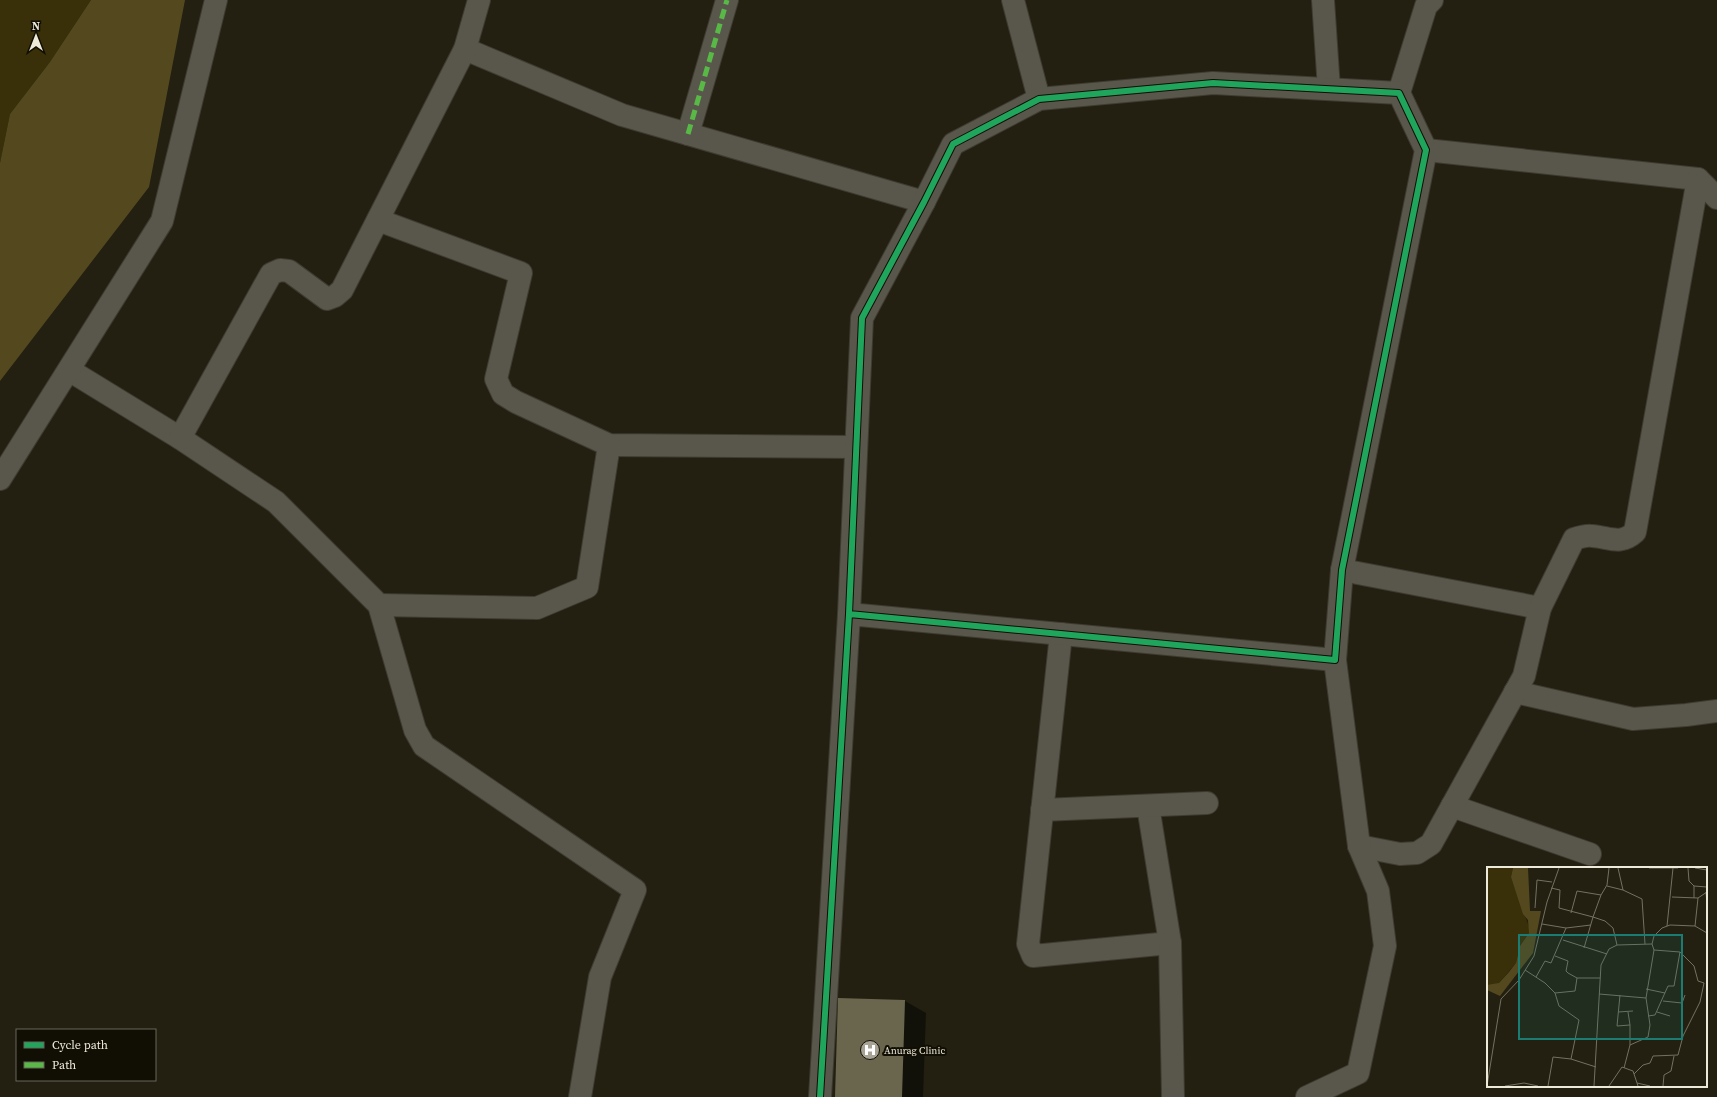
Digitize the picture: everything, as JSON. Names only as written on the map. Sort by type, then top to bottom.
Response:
[{"type":"street","points":[[0,479],[4,476],[162,221],[216,0]]},
{"type":"street","points":[[180,438],[271,274],[280,270],[289,271],[327,299],[335,296],[342,290],[465,49],[480,0]]},
{"type":"street","points":[[688,134],[727,0]]},
{"type":"street","points":[[1013,0],[1039,99]]},
{"type":"street","points":[[1323,0],[1330,89]]},
{"type":"street","points":[[1307,1097],[1358,1073],[1385,946],[1378,891],[1359,846],[1335,660],[1342,570],[1426,150],[1399,94],[1426,6],[1432,0]]},
{"type":"street","points":[[465,49],[622,114],[924,202]]},
{"type":"street","points":[[820,1097],[849,614],[862,318],[953,144],[1039,99],[1213,83],[1399,94]]},
{"type":"street","points":[[1426,150],[1698,179],[1717,198]]},
{"type":"street","points":[[1359,846],[1400,854],[1417,853],[1431,844],[1524,676],[1540,608],[1574,539],[1584,536],[1593,536],[1616,540],[1628,539],[1635,532],[1698,179]]},
{"type":"street","points":[[378,220],[521,273],[496,379],[503,394],[516,402],[609,445],[856,447]]},
{"type":"street","points":[[69,370],[180,438],[276,502],[379,605],[415,730],[424,746],[635,890],[600,977],[580,1097]]},
{"type":"street","points":[[379,605],[538,608],[587,587],[609,445]]},
{"type":"street","points":[[1342,570],[1540,608]]},
{"type":"street","points":[[849,614],[1335,660]]},
{"type":"street","points":[[1061,634],[1028,944],[1033,956],[1170,943]]},
{"type":"street","points":[[1515,692],[1633,719],[1717,711]]},
{"type":"street","points":[[1042,810],[1207,803]]},
{"type":"street","points":[[1148,806],[1170,943],[1172,1097]]},
{"type":"street","points":[[1452,806],[1590,854]]},
{"type":"shaded area","points":[[0,0],[91,0],[50,62],[10,114],[0,163]]},
{"type":"shaded area","points":[[91,0],[185,0],[149,187],[0,381],[0,163],[10,114],[50,62]]},
{"type":"building","points":[[838,998],[905,1000],[902,1097],[835,1097]]},
{"type":"marked path","points":[[688,134],[727,0]]},
{"type":"cycle path","points":[[820,1097],[849,614],[862,318],[953,144],[1039,99],[1213,83],[1399,93],[1426,150],[1342,570],[1335,660],[849,614]]},
{"type":"place","name":"Anurag Clinic","points":[[870,1050]]}]
